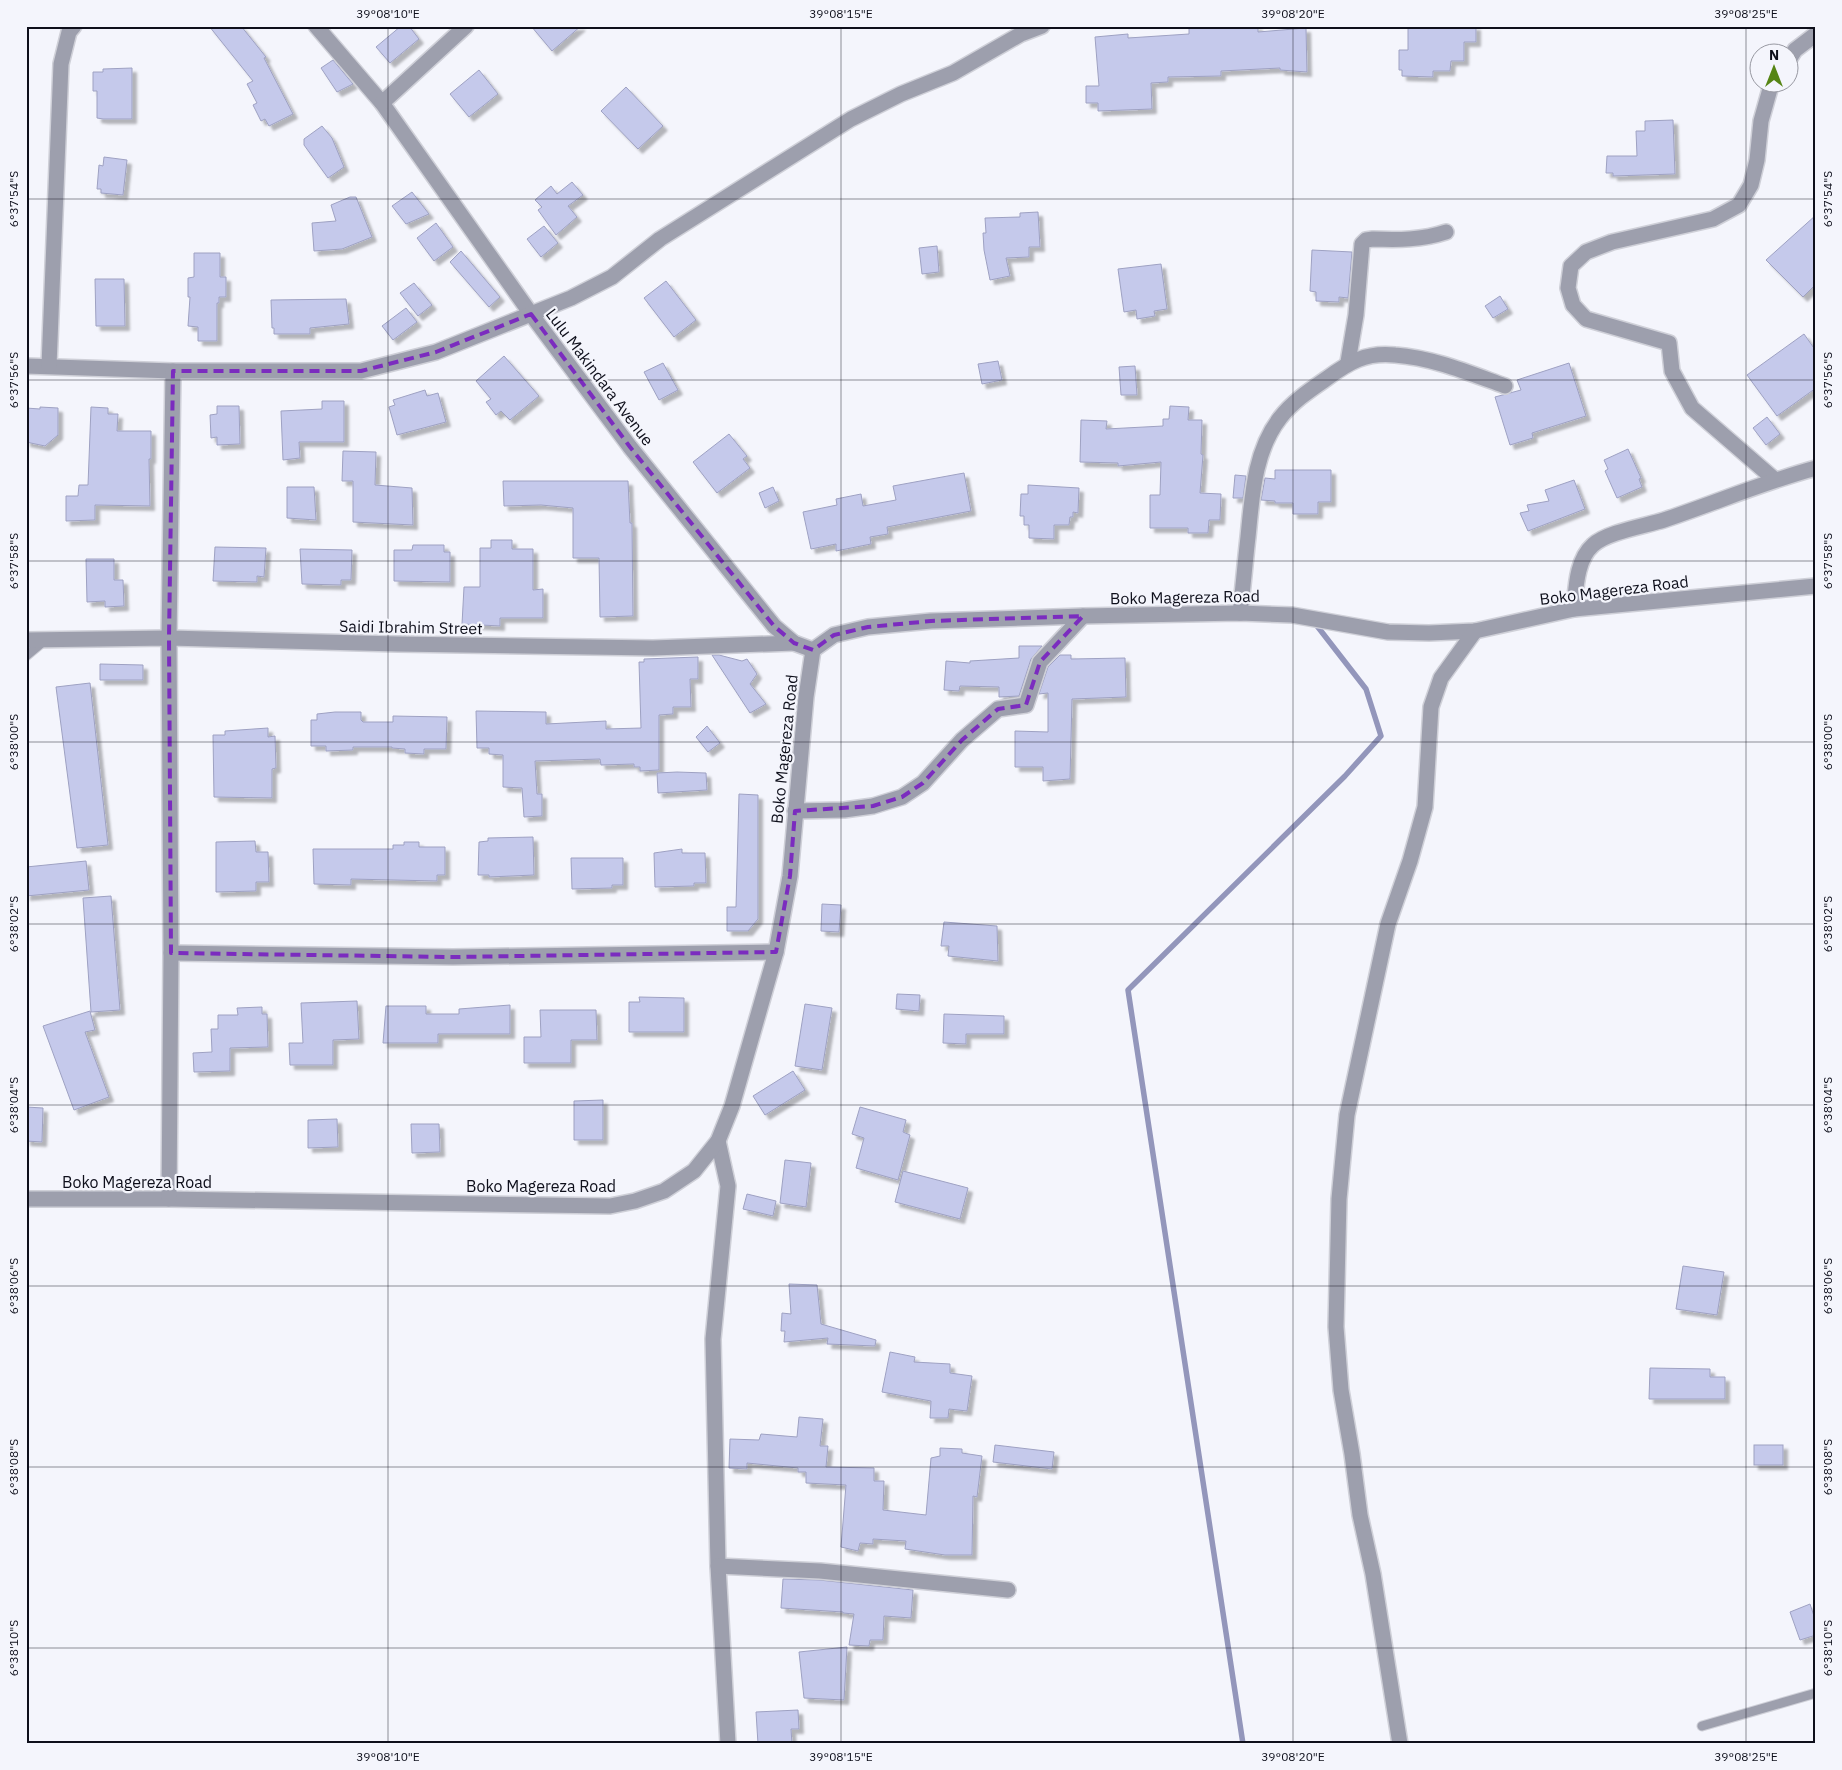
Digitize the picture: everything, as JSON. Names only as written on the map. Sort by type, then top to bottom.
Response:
[{"type":"street","points":[[49,366],[61,64],[69,32],[74,26]]},
{"type":"street","name":"Lulu Makindara Avenue","points":[[316,26],[382,103],[531,314],[630,447],[774,626],[794,643],[813,650]]},
{"type":"street","points":[[382,103],[466,26]]},
{"type":"street","points":[[26,366],[173,371],[361,371],[436,352],[572,298],[612,277],[660,239],[851,119],[901,94],[954,73],[1021,34],[1042,26]]},
{"type":"street","points":[[1800,46],[1816,34]]},
{"type":"street","points":[[1769,92],[1761,121],[1757,160],[1751,185],[1739,205],[1712,220],[1612,242],[1586,252],[1571,266],[1568,288],[1573,305],[1586,319],[1668,343],[1672,371],[1692,408],[1774,479]]},
{"type":"street","points":[[1348,362],[1356,315],[1362,244],[1366,240],[1428,238],[1446,232]]},
{"type":"street","points":[[1240,613],[1252,496],[1258,466],[1268,438],[1280,418],[1300,398],[1348,362],[1368,355],[1394,354],[1441,363],[1505,386]]},
{"type":"street","points":[[169,1199],[171,953],[169,638],[173,371]]},
{"type":"street","points":[[1574,609],[1577,580],[1583,558],[1593,544],[1614,534],[1663,520],[1774,479],[1816,468]]},
{"type":"street","name":"Boko Magereza Road","points":[[26,1199],[169,1199],[610,1206],[635,1201],[664,1191],[694,1171],[718,1141],[732,1106],[776,952],[790,876],[806,697],[813,650],[834,635],[868,627],[931,621],[1240,613],[1292,614],[1388,632],[1475,631],[1574,609],[1816,586]]},
{"type":"street","points":[[795,811],[844,810],[873,806],[902,797],[916,788],[923,783],[962,740],[998,709],[1026,706],[1040,662],[1082,616]]},
{"type":"street","points":[[1400,1744],[1373,1574],[1360,1515],[1341,1390],[1336,1327],[1339,1199],[1347,1115],[1383,943],[1410,861],[1425,806],[1431,707],[1441,678],[1475,631]]},
{"type":"street","name":"Saidi Ibrahim Street","points":[[26,640],[169,638],[653,648],[794,643]]},
{"type":"street","points":[[171,953],[453,957],[776,952]]},
{"type":"street","points":[[718,1141],[728,1186],[713,1339],[718,1566],[728,1744]]},
{"type":"street","points":[[718,1566],[820,1571],[1008,1590]]},
{"type":"lane","points":[[26,656],[44,641]]},
{"type":"lane","points":[[1702,1726],[1816,1693]]},
{"type":"highlighted area","points":[[531,314],[630,447],[774,626],[794,643],[813,650],[834,635],[868,627],[931,621],[1083,616],[1040,662],[1026,705],[998,709],[962,740],[923,783],[902,797],[873,806],[795,811],[790,876],[776,952],[453,957],[171,953],[169,638],[173,371],[361,371],[436,352]]},
{"type":"building","points":[[209,26],[241,26],[266,57],[264,58],[293,114],[269,126],[265,119],[261,121],[253,105],[257,103],[247,84],[253,81]]},
{"type":"building","points":[[401,26],[409,26],[419,39],[390,63],[376,47]]},
{"type":"building","points":[[531,26],[581,26],[552,51]]},
{"type":"building","points":[[1226,26],[1258,26],[1258,32],[1306,28],[1307,72],[1280,70],[1280,68],[1221,71],[1221,76],[1168,77],[1168,82],[1151,83],[1152,109],[1098,111],[1098,103],[1086,103],[1086,86],[1099,86],[1095,37],[1128,34],[1128,38],[1189,34],[1189,28],[1226,28]]},
{"type":"building","points":[[1476,26],[1476,42],[1464,42],[1464,61],[1451,61],[1450,71],[1433,71],[1433,77],[1402,76],[1402,70],[1399,70],[1399,50],[1408,50],[1408,27]]},
{"type":"building","points":[[333,60],[353,84],[337,92],[321,68]]},
{"type":"building","points":[[132,68],[132,119],[97,118],[97,91],[93,91],[93,72],[103,72],[103,69]]},
{"type":"building","points":[[479,70],[498,94],[469,117],[450,94]]},
{"type":"building","points":[[626,87],[663,126],[638,149],[601,111]]},
{"type":"building","points":[[1673,120],[1675,174],[1613,176],[1613,173],[1606,173],[1607,156],[1637,156],[1636,131],[1645,131],[1645,121]]},
{"type":"building","points":[[322,126],[332,138],[344,167],[328,178],[304,145],[304,139]]},
{"type":"building","points":[[104,157],[127,160],[123,195],[101,193],[101,189],[97,189],[99,165],[103,166]]},
{"type":"building","points":[[572,182],[583,195],[568,206],[577,217],[556,235],[538,210],[542,207],[535,200],[551,186],[557,194]]},
{"type":"building","points":[[412,192],[429,214],[406,224],[392,206]]},
{"type":"building","points":[[350,197],[356,197],[372,237],[342,249],[314,251],[312,223],[336,221],[331,205]]},
{"type":"building","points":[[1038,212],[1040,247],[1029,247],[1029,257],[1006,258],[1010,276],[990,280],[984,250],[983,233],[986,233],[985,218],[1020,217],[1020,213]]},
{"type":"building","points":[[1816,215],[1816,284],[1803,297],[1766,260]]},
{"type":"building","points":[[436,223],[453,247],[434,261],[417,238]]},
{"type":"building","points":[[544,226],[558,243],[541,257],[527,239]]},
{"type":"building","points":[[937,246],[939,272],[922,274],[919,248]]},
{"type":"building","points":[[1312,250],[1352,252],[1348,298],[1339,297],[1339,302],[1316,301],[1316,292],[1310,291]]},
{"type":"building","points":[[461,251],[500,297],[489,307],[450,262]]},
{"type":"building","points":[[194,253],[220,253],[220,277],[226,277],[226,297],[219,297],[219,303],[217,303],[217,341],[198,341],[198,327],[188,326],[190,297],[188,297],[188,278],[194,277]]},
{"type":"building","points":[[1161,264],[1167,309],[1154,311],[1155,316],[1137,319],[1136,310],[1124,312],[1118,269]]},
{"type":"building","points":[[95,279],[124,279],[125,326],[96,326]]},
{"type":"building","points":[[666,281],[696,320],[674,337],[644,298]]},
{"type":"building","points":[[414,283],[432,305],[418,316],[400,293]]},
{"type":"building","points":[[1500,296],[1508,309],[1493,318],[1485,306]]},
{"type":"building","points":[[346,299],[349,324],[310,328],[310,334],[274,334],[271,300]]},
{"type":"building","points":[[406,308],[417,322],[393,340],[382,326]]},
{"type":"building","points":[[1804,334],[1816,351],[1816,388],[1777,416],[1747,375]]},
{"type":"building","points":[[504,356],[539,396],[510,420],[501,411],[496,415],[486,402],[491,399],[476,381]]},
{"type":"building","points":[[998,361],[1002,380],[982,384],[978,364]]},
{"type":"building","points":[[663,363],[678,390],[659,400],[644,372]]},
{"type":"building","points":[[1569,363],[1586,416],[1532,433],[1533,438],[1510,445],[1495,397],[1521,390],[1517,380]]},
{"type":"building","points":[[1135,366],[1137,395],[1121,395],[1119,367]]},
{"type":"building","points":[[425,390],[427,396],[438,393],[446,422],[397,435],[389,407],[395,405],[393,400]]},
{"type":"building","points":[[322,401],[344,401],[344,442],[299,442],[300,458],[283,460],[281,411],[322,409]]},
{"type":"building","points":[[217,406],[239,406],[240,444],[217,445],[217,437],[211,438],[210,415],[217,414]]},
{"type":"building","points":[[1170,406],[1189,407],[1188,420],[1202,420],[1201,454],[1203,455],[1200,493],[1221,494],[1220,520],[1209,520],[1208,533],[1188,533],[1188,528],[1150,528],[1150,495],[1160,495],[1161,462],[1118,466],[1118,463],[1080,462],[1081,420],[1107,421],[1106,429],[1163,426],[1163,419],[1169,419]]},
{"type":"building","points":[[40,407],[58,408],[58,435],[45,446],[26,442],[26,408],[40,409]]},
{"type":"building","points":[[91,407],[108,408],[108,414],[118,414],[117,431],[151,431],[151,459],[149,459],[150,506],[95,505],[95,520],[66,521],[66,496],[78,496],[79,485],[88,485]]},
{"type":"building","points":[[1767,417],[1780,434],[1766,445],[1753,428]]},
{"type":"building","points":[[729,434],[747,456],[743,459],[750,468],[717,493],[693,462]]},
{"type":"building","points":[[1628,449],[1641,478],[1639,479],[1642,487],[1617,498],[1605,471],[1608,469],[1604,460]]},
{"type":"building","points":[[343,451],[376,452],[375,485],[412,488],[413,525],[353,522],[353,481],[342,481]]},
{"type":"building","points":[[1275,470],[1331,470],[1331,502],[1318,502],[1318,514],[1293,514],[1293,503],[1275,503],[1275,501],[1261,500],[1265,478],[1275,479]]},
{"type":"building","points":[[964,473],[971,511],[887,527],[888,534],[870,537],[871,544],[836,551],[836,544],[811,549],[803,512],[837,505],[836,499],[861,494],[863,506],[896,500],[893,486]]},
{"type":"building","points":[[1235,475],[1246,476],[1243,498],[1233,498]]},
{"type":"building","points":[[1574,480],[1585,509],[1528,531],[1520,513],[1529,511],[1527,505],[1549,501],[1545,490]]},
{"type":"building","points":[[503,481],[628,481],[630,523],[632,523],[633,616],[600,617],[599,558],[573,558],[573,508],[541,505],[504,506]]},
{"type":"building","points":[[1028,485],[1079,488],[1078,513],[1073,512],[1069,525],[1054,525],[1054,539],[1029,538],[1029,525],[1024,525],[1024,516],[1020,516],[1021,494],[1028,494]]},
{"type":"building","points":[[287,487],[314,487],[316,520],[287,518]]},
{"type":"building","points":[[773,487],[779,501],[765,508],[759,493]]},
{"type":"building","points":[[491,540],[512,540],[512,549],[533,549],[533,590],[543,589],[543,618],[500,618],[500,626],[462,624],[464,587],[480,587],[480,548],[491,548]]},
{"type":"building","points":[[413,545],[444,545],[444,552],[450,552],[450,582],[394,581],[394,550],[412,550]]},
{"type":"building","points":[[215,547],[266,548],[264,577],[257,576],[257,582],[213,581]]},
{"type":"building","points":[[300,549],[352,550],[351,580],[341,580],[341,585],[302,584]]},
{"type":"building","points":[[86,559],[114,559],[114,580],[123,580],[124,606],[105,607],[105,601],[87,602]]},
{"type":"building","points":[[1019,646],[1042,646],[1031,659],[1019,696],[999,697],[999,687],[960,686],[959,691],[944,690],[946,661],[970,663],[970,661],[1019,658]]},
{"type":"building","points":[[712,655],[742,661],[747,659],[757,674],[750,684],[766,704],[750,713]]},
{"type":"building","points":[[1060,655],[1071,655],[1071,659],[1125,658],[1126,697],[1072,699],[1070,779],[1043,781],[1043,767],[1015,767],[1015,731],[1048,732],[1048,693],[1039,694],[1048,667]]},
{"type":"building","points":[[698,657],[698,679],[690,679],[691,707],[673,707],[673,714],[659,715],[659,770],[640,771],[640,767],[634,767],[634,764],[601,765],[600,759],[535,761],[537,794],[542,794],[542,816],[524,817],[522,788],[503,787],[503,755],[489,754],[489,748],[477,748],[476,711],[546,712],[546,724],[606,721],[606,729],[641,728],[639,662],[644,662],[644,659]]},
{"type":"building","points":[[100,664],[143,665],[143,680],[100,680]]},
{"type":"building","points":[[90,683],[108,845],[77,848],[56,687]]},
{"type":"building","points":[[361,712],[361,720],[363,722],[393,722],[393,716],[447,717],[446,749],[424,749],[424,754],[405,753],[405,749],[392,747],[353,747],[353,750],[326,751],[326,746],[311,746],[311,720],[317,720],[317,714]]},
{"type":"building","points":[[707,726],[720,743],[708,752],[696,737]]},
{"type":"building","points":[[268,728],[268,737],[275,736],[276,768],[272,769],[272,798],[214,797],[213,735],[225,735],[225,731]]},
{"type":"building","points":[[657,773],[706,773],[707,790],[658,793]]},
{"type":"building","points":[[739,794],[758,795],[758,919],[748,931],[727,931],[727,907],[736,907]]},
{"type":"building","points":[[533,837],[534,875],[489,877],[489,875],[478,875],[479,842],[488,841],[488,838]]},
{"type":"building","points":[[255,841],[256,852],[268,852],[269,882],[256,882],[256,891],[216,892],[216,842]]},
{"type":"building","points":[[404,842],[419,842],[419,847],[445,847],[445,875],[437,875],[437,881],[351,879],[351,885],[314,884],[313,849],[393,849],[393,845],[404,845]]},
{"type":"building","points":[[682,849],[682,853],[705,853],[706,883],[694,883],[694,886],[655,887],[654,853]]},
{"type":"building","points":[[571,858],[623,858],[623,885],[612,885],[612,888],[572,889]]},
{"type":"building","points":[[86,861],[89,890],[26,896],[26,867]]},
{"type":"building","points":[[111,896],[120,1010],[91,1012],[83,898]]},
{"type":"building","points":[[822,904],[841,905],[839,932],[821,931]]},
{"type":"building","points":[[944,922],[997,926],[998,961],[948,956],[949,946],[941,946]]},
{"type":"building","points":[[897,994],[920,995],[919,1011],[896,1009]]},
{"type":"building","points":[[639,997],[684,998],[684,1032],[629,1032],[629,1002],[640,1002]]},
{"type":"building","points":[[357,1001],[359,1039],[333,1040],[333,1065],[290,1065],[289,1043],[303,1043],[301,1003]]},
{"type":"building","points":[[805,1004],[832,1008],[822,1070],[795,1066]]},
{"type":"building","points":[[510,1005],[510,1034],[438,1034],[438,1043],[383,1043],[386,1006],[426,1006],[426,1014],[459,1014],[459,1009]]},
{"type":"building","points":[[262,1007],[262,1014],[267,1014],[268,1047],[230,1048],[230,1071],[194,1072],[193,1053],[212,1052],[211,1029],[218,1029],[218,1015],[238,1015],[237,1008]]},
{"type":"building","points":[[540,1010],[596,1010],[597,1040],[571,1040],[571,1063],[524,1063],[524,1037],[541,1037]]},
{"type":"building","points":[[90,1011],[95,1030],[85,1032],[109,1097],[74,1110],[43,1026]]},
{"type":"building","points":[[944,1014],[1004,1016],[1004,1034],[966,1034],[966,1044],[943,1043]]},
{"type":"building","points":[[793,1071],[805,1090],[765,1115],[753,1096]]},
{"type":"building","points":[[603,1100],[603,1140],[574,1140],[574,1101]]},
{"type":"building","points":[[26,1107],[43,1108],[42,1142],[26,1141]]},
{"type":"building","points":[[860,1107],[906,1120],[903,1132],[910,1135],[898,1180],[856,1168],[864,1138],[852,1134]]},
{"type":"building","points":[[337,1119],[338,1147],[308,1148],[308,1120]]},
{"type":"building","points":[[411,1124],[439,1124],[440,1152],[412,1153]]},
{"type":"building","points":[[785,1160],[811,1163],[806,1207],[780,1203]]},
{"type":"building","points":[[903,1171],[968,1188],[960,1219],[895,1202]]},
{"type":"building","points":[[747,1194],[776,1201],[773,1216],[743,1209]]},
{"type":"building","points":[[1683,1266],[1724,1272],[1717,1315],[1676,1309]]},
{"type":"building","points":[[789,1284],[817,1285],[821,1324],[876,1340],[875,1346],[827,1344],[828,1338],[784,1342],[785,1331],[781,1331],[782,1313],[791,1314]]},
{"type":"building","points":[[890,1352],[915,1357],[914,1362],[950,1364],[950,1373],[972,1376],[967,1411],[949,1409],[948,1418],[930,1418],[931,1401],[882,1392]]},
{"type":"building","points":[[1650,1368],[1710,1369],[1710,1377],[1725,1377],[1725,1399],[1649,1399]]},
{"type":"building","points":[[799,1417],[823,1419],[820,1446],[828,1446],[826,1467],[874,1468],[874,1481],[884,1481],[883,1510],[926,1515],[931,1458],[940,1456],[940,1448],[962,1449],[962,1453],[982,1456],[977,1497],[973,1496],[972,1555],[945,1555],[905,1549],[906,1541],[873,1539],[873,1544],[860,1543],[858,1551],[841,1547],[846,1485],[806,1483],[806,1472],[798,1472],[798,1468],[747,1463],[747,1469],[729,1468],[730,1439],[759,1440],[761,1434],[797,1437]]},
{"type":"building","points":[[995,1445],[1054,1452],[1052,1469],[993,1462]]},
{"type":"building","points":[[1754,1445],[1783,1445],[1783,1465],[1754,1465]]},
{"type":"building","points":[[783,1579],[819,1580],[913,1590],[911,1618],[884,1616],[883,1640],[870,1640],[869,1646],[849,1645],[854,1614],[781,1608]]},
{"type":"building","points":[[1810,1604],[1816,1622],[1816,1635],[1800,1640],[1790,1612]]},
{"type":"building","points":[[847,1647],[844,1700],[804,1698],[799,1652]]},
{"type":"building","points":[[798,1710],[799,1729],[791,1729],[792,1744],[758,1744],[756,1712]]},
{"type":"waterway","points":[[1243,1744],[1128,990],[1345,776],[1381,736],[1366,689],[1314,622]]}]
